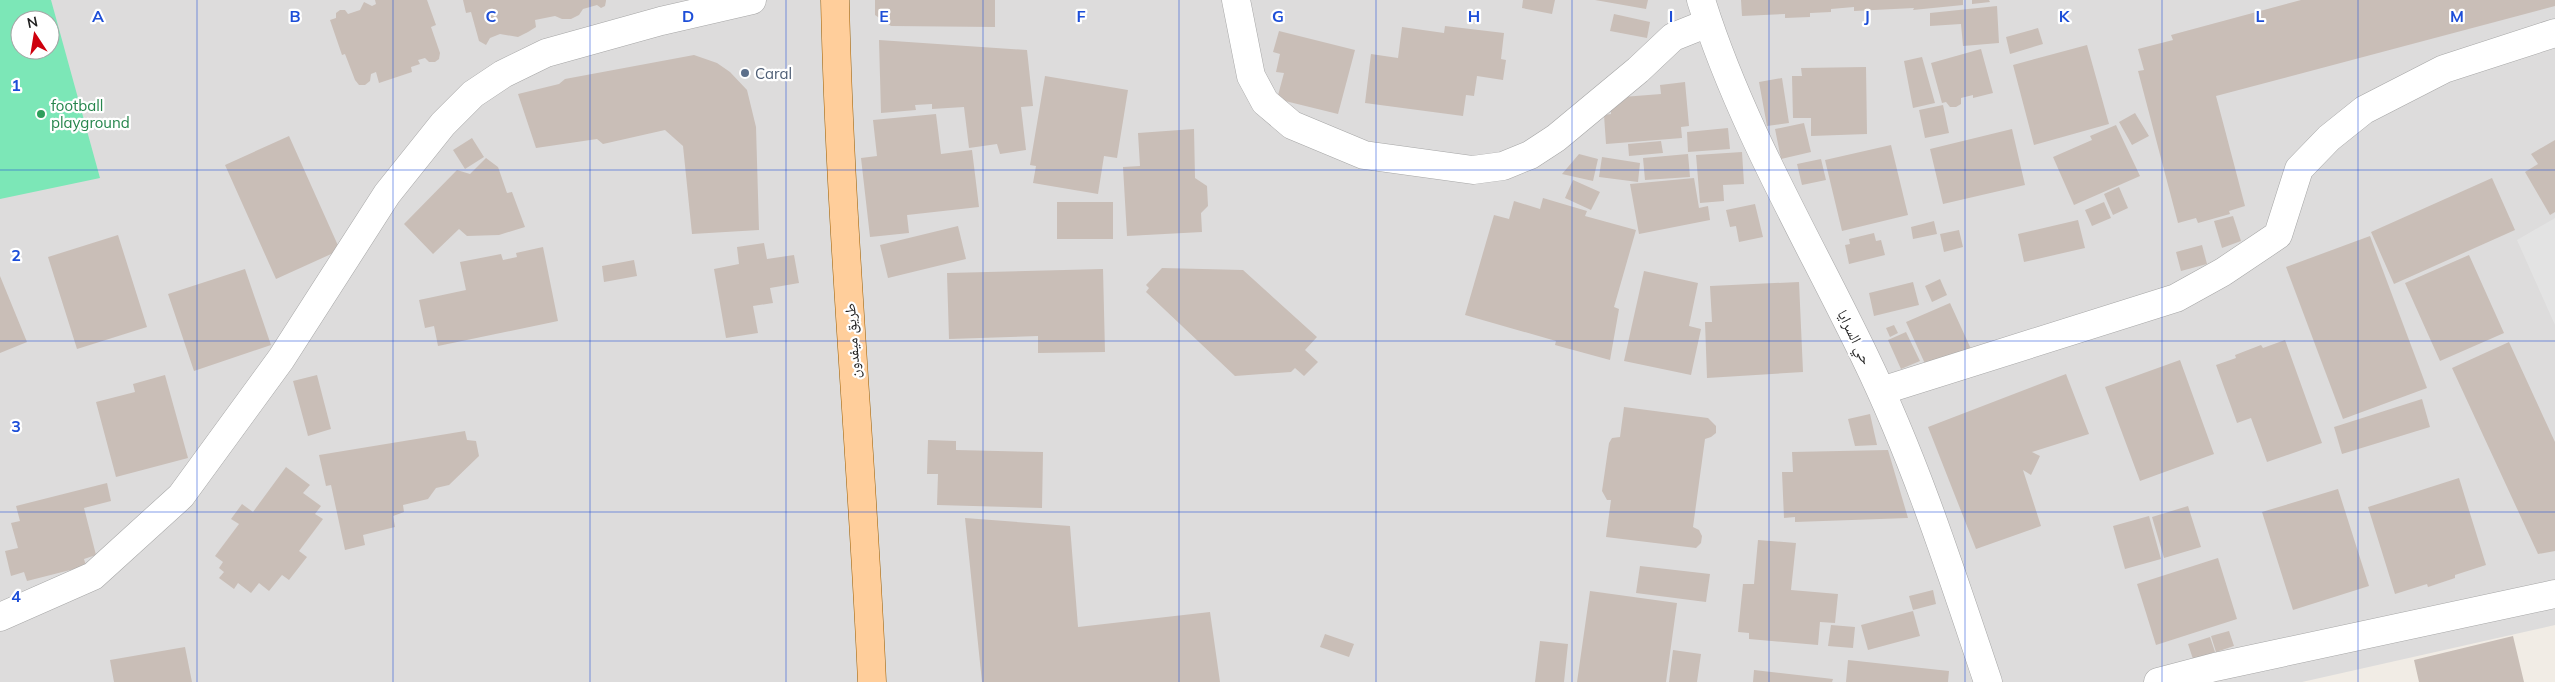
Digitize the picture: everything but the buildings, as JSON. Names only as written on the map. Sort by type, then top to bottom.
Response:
[{"type":"main road","name":"طريق ميفدون","points":[[835,0],[838,122],[866,542],[872,682]]},
{"type":"street","points":[[0,617],[92,576],[181,496],[281,359],[387,194],[443,124],[473,94],[503,74],[546,54],[661,21],[752,0]]},
{"type":"street","points":[[1236,0],[1251,76],[1266,102],[1292,125],[1364,155],[1473,170],[1502,166],[1530,154],[1556,138],[1638,70],[1704,11]]},
{"type":"street","name":"حي السرايا","points":[[1704,11],[1735,92],[1770,169],[1880,392],[1940,536],[1988,682]]},
{"type":"street","points":[[1880,392],[2176,298],[2223,272],[2278,235],[2299,169],[2329,138],[2364,110],[2444,69],[2555,33]]},
{"type":"street","points":[[2158,682],[2215,667],[2555,594]]},
{"type":"shaded area","points":[[0,0],[2555,0],[2555,625],[2302,682],[0,682]]},
{"type":"shaded area","points":[[2555,218],[2555,325],[2517,240]]},
{"type":"green space","name":"football playground","points":[[0,0],[51,0],[54,10],[10,10],[10,60],[60,60],[60,33],[100,178],[0,199]]},
{"type":"place","name":"Caral","points":[[745,73]]},
{"type":"place","name":"football playground","points":[[41,114]]}]
